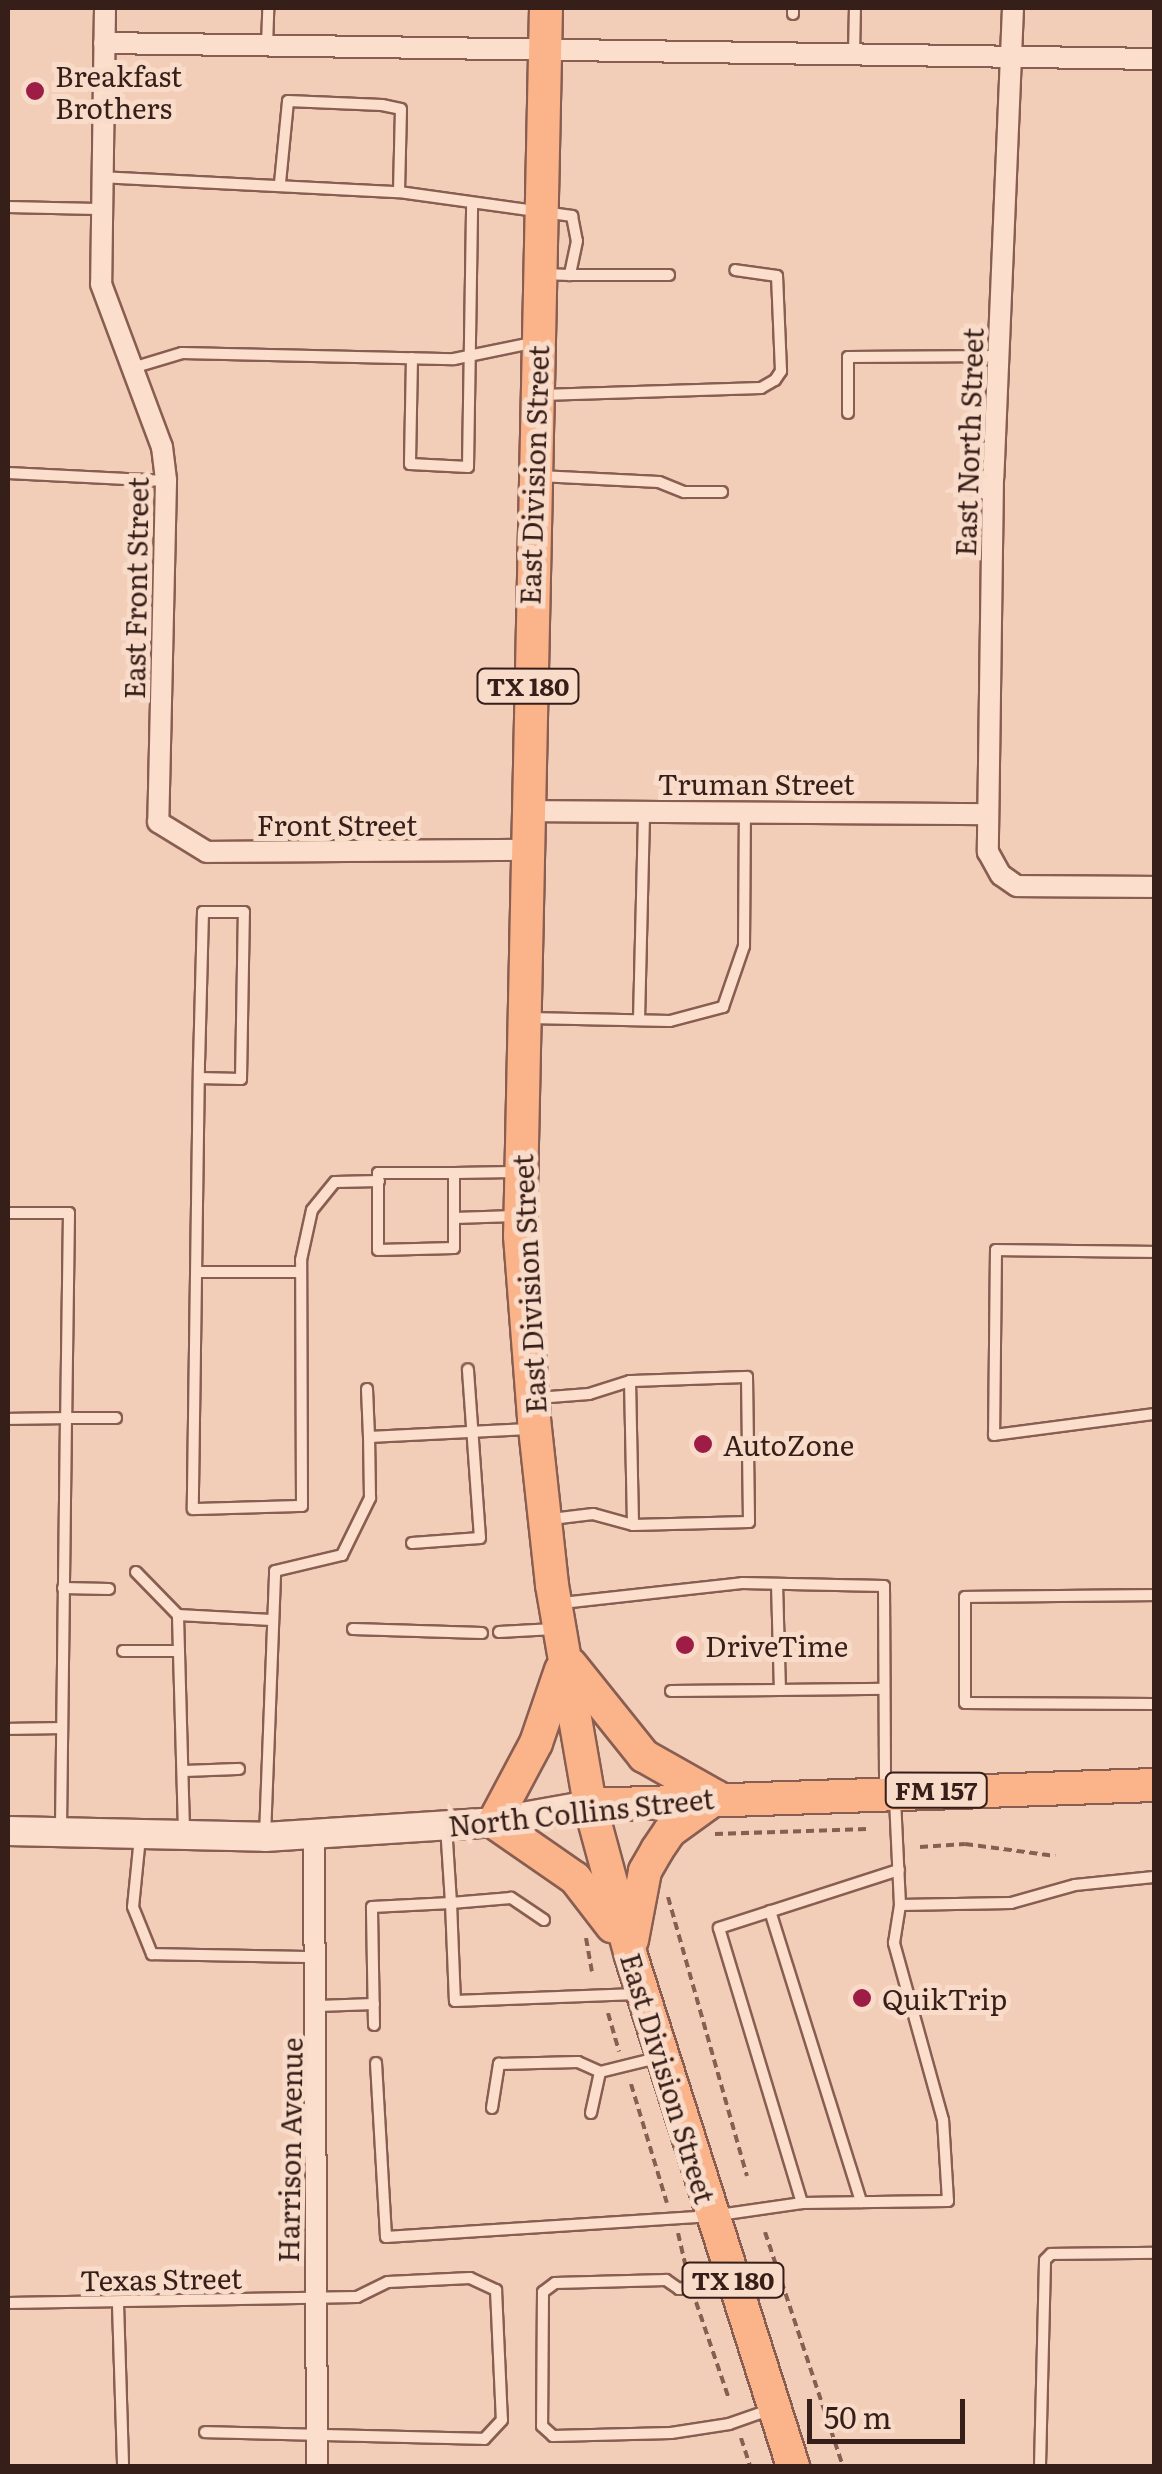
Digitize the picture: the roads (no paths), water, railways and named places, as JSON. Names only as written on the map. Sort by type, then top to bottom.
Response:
[{"type":"main road","name":"East Division Street","points":[[546,8],[541,209],[554,275],[537,343],[520,1172],[534,1413],[560,1629],[590,1804],[631,1956],[793,2466]]},
{"type":"main road","points":[[560,1629],[644,1756],[717,1797],[670,1831],[645,1871],[631,1956]]},
{"type":"main road","points":[[560,1629],[554,1700],[494,1822],[594,1895],[631,1956]]},
{"type":"main road","name":"North Collins Street","points":[[8,1831],[62,1837],[265,1838],[494,1822],[590,1804],[1154,1785]]},
{"type":"street","name":"East Front Street","points":[[105,8],[97,208],[101,284],[128,370],[162,447],[166,481],[158,822]]},
{"type":"street","name":"East North Street","points":[[1013,8],[999,356],[988,852],[1001,875],[1039,890],[1154,887]]},
{"type":"street","points":[[104,44],[545,55],[1154,59]]},
{"type":"street","name":"Truman Street","points":[[525,811],[745,809],[986,814]]},
{"type":"street","name":"Front Street","points":[[158,822],[207,852],[524,850]]},
{"type":"street","name":"Harrison Avenue","points":[[314,1835],[318,2006],[316,2466]]},
{"type":"lane","points":[[267,48],[268,8]]},
{"type":"lane","points":[[854,8],[854,55]]},
{"type":"lane","points":[[280,184],[288,101],[382,104],[401,109],[399,192]]},
{"type":"lane","points":[[98,176],[399,192],[472,206],[541,209]]},
{"type":"lane","points":[[412,358],[410,464],[464,468],[470,464],[472,206]]},
{"type":"lane","points":[[8,207],[97,208]]},
{"type":"lane","points":[[536,395],[761,388],[775,380],[781,370],[777,276],[735,270]]},
{"type":"lane","points":[[554,275],[669,275]]},
{"type":"lane","points":[[128,370],[182,353],[412,358],[537,343]]},
{"type":"lane","points":[[848,413],[848,357],[999,356]]},
{"type":"lane","points":[[8,473],[166,481]]},
{"type":"lane","points":[[534,475],[659,482],[684,492],[722,492]]},
{"type":"lane","points":[[522,1018],[703,1017],[723,1007],[735,986],[744,946],[745,809]]},
{"type":"lane","points":[[640,1020],[644,810]]},
{"type":"lane","points":[[199,1078],[241,1078],[244,912],[203,912],[199,1078],[193,1509],[302,1506],[301,1272],[312,1210],[335,1182],[378,1181]]},
{"type":"lane","points":[[454,1173],[454,1248],[378,1250],[378,1174],[520,1172]]},
{"type":"lane","points":[[8,1213],[69,1213],[59,1728],[62,1837]]},
{"type":"lane","points":[[454,1218],[520,1216]]},
{"type":"lane","points":[[1154,1252],[996,1250],[994,1435],[1154,1414]]},
{"type":"lane","points":[[198,1272],[301,1272]]},
{"type":"lane","points":[[412,1543],[480,1538],[468,1369]]},
{"type":"lane","points":[[369,1436],[472,1432],[630,1381],[746,1378],[749,1522],[632,1526],[593,1514],[545,1519]]},
{"type":"lane","points":[[630,1381],[632,1526]]},
{"type":"lane","points":[[265,1838],[275,1570],[342,1556],[370,1498],[367,1389]]},
{"type":"lane","points":[[8,1419],[116,1418]]},
{"type":"lane","points":[[136,1572],[178,1615],[272,1620]]},
{"type":"lane","points":[[777,1584],[780,1690]]},
{"type":"lane","points":[[376,2063],[386,2237],[712,2216],[802,2203],[948,2201],[943,2120],[894,1942],[900,1905],[884,1689],[884,1586],[777,1584],[560,1629],[499,1632]]},
{"type":"lane","points":[[63,1588],[110,1589]]},
{"type":"lane","points":[[1154,1595],[964,1597],[965,1703],[1154,1704]]},
{"type":"lane","points":[[178,1615],[185,1838]]},
{"type":"lane","points":[[354,1628],[482,1632]]},
{"type":"lane","points":[[123,1651],[178,1650]]},
{"type":"lane","points":[[671,1691],[884,1689]]},
{"type":"lane","points":[[8,1729],[59,1728]]},
{"type":"lane","points":[[183,1771],[239,1768]]},
{"type":"lane","points":[[446,1826],[456,2001],[643,1994]]},
{"type":"lane","points":[[140,1837],[133,1907],[152,1954],[316,1957]]},
{"type":"lane","points":[[802,2203],[718,1928],[899,1870]]},
{"type":"lane","points":[[900,1905],[1011,1904],[1075,1886],[1154,1876]]},
{"type":"lane","points":[[374,2025],[372,1908],[511,1898],[544,1920]]},
{"type":"lane","points":[[770,1912],[861,2202]]},
{"type":"lane","points":[[318,2006],[374,2004]]},
{"type":"lane","points":[[492,2108],[499,2064],[578,2062],[600,2072],[662,2057]]},
{"type":"lane","points":[[591,2114],[600,2072]]},
{"type":"lane","points":[[1040,2466],[1045,2260],[1052,2254],[1154,2253]]},
{"type":"lane","points":[[731,2275],[679,2289],[666,2280],[555,2282],[543,2292],[542,2426],[553,2436],[671,2432],[729,2424],[774,2408]]},
{"type":"lane","name":"Texas Street","points":[[8,2303],[357,2297],[388,2282],[470,2278],[496,2290],[502,2420],[484,2439],[316,2430]]},
{"type":"lane","points":[[118,2304],[123,2466]]},
{"type":"lane","points":[[204,2432],[316,2430]]},
{"type":"place","name":"Breakfast Brothers","points":[[35,91]]},
{"type":"place","name":"AutoZone","points":[[703,1444]]},
{"type":"place","name":"DriveTime","points":[[685,1645]]},
{"type":"place","name":"QuikTrip","points":[[862,1998]]}]
